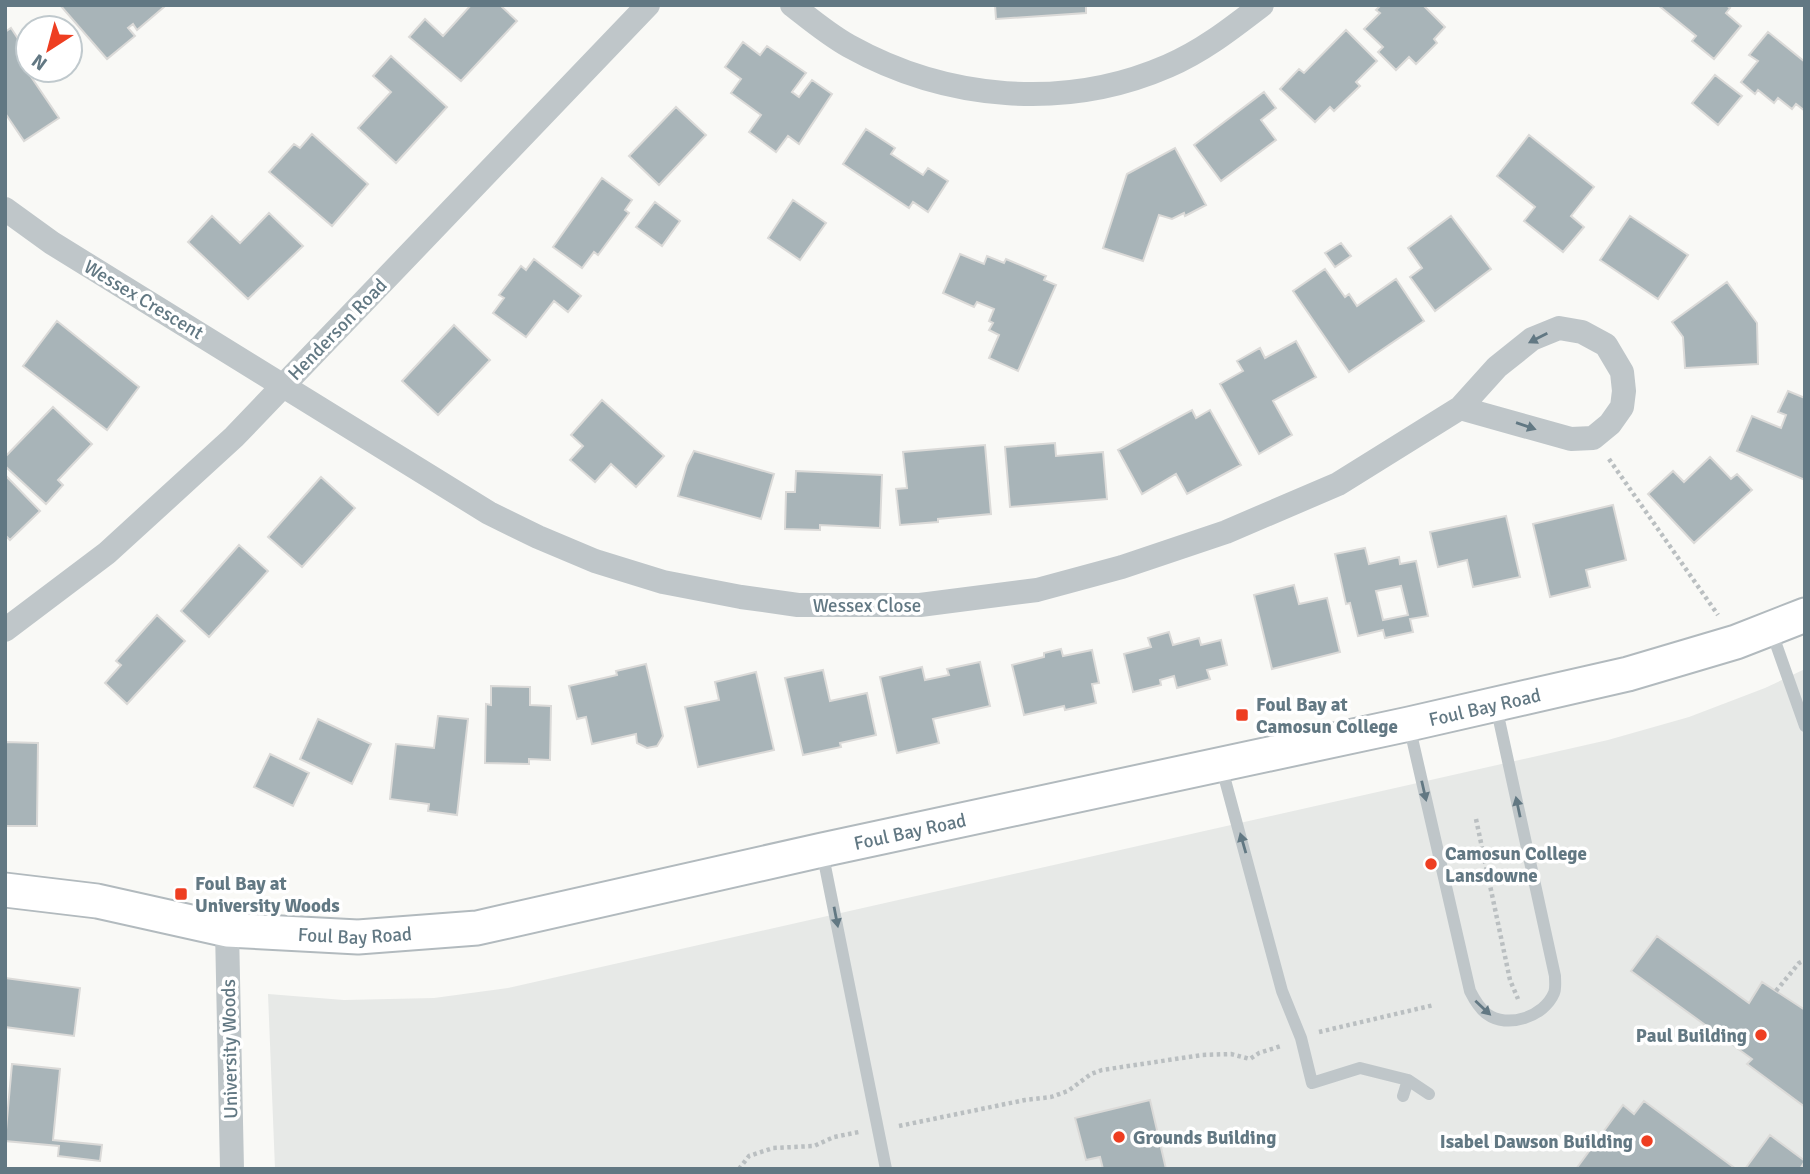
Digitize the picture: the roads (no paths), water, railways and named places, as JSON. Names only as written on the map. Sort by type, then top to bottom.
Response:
[{"type":"main road","name":"Foul Bay Road","points":[[5,890],[97,901],[227,930],[359,937],[477,928],[1628,674],[1737,642],[1805,615]]},
{"type":"street","name":"Henderson Road","points":[[5,630],[107,553],[234,437],[648,5]]},
{"type":"street","points":[[792,5],[848,46],[926,80],[1006,95],[1105,89],[1168,66],[1219,38],[1262,5]]},
{"type":"street","name":"Wessex Crescent","points":[[5,209],[52,243],[284,385]]},
{"type":"street","name":"Wessex Close","points":[[284,385],[489,513],[538,537],[595,561],[663,582],[798,605],[920,606],[1037,590],[1122,567],[1226,532],[1338,484],[1460,408],[1497,368],[1532,339],[1559,328],[1582,332],[1606,345],[1622,372],[1622,407],[1610,424],[1593,438],[1571,439],[1460,408]]},
{"type":"street","name":"University Woods","points":[[227,930],[232,1169]]},
{"type":"lane","points":[[1771,630],[1805,726]]},
{"type":"lane","points":[[1409,724],[1470,991],[1488,1015],[1508,1022],[1527,1018],[1542,1009],[1555,992],[1555,976],[1495,704]]},
{"type":"lane","points":[[1221,765],[1282,991],[1301,1038],[1312,1083],[1360,1068],[1408,1080],[1429,1094]]},
{"type":"lane","points":[[822,850],[886,1169]]},
{"type":"lane","points":[[1403,1096],[1408,1080]]},
{"type":"place","name":"Foul Bay at Camosun College","points":[[1242,715]]},
{"type":"place","name":"Camosun College Lansdowne","points":[[1431,864]]},
{"type":"place","name":"Foul Bay at University Woods","points":[[181,894]]},
{"type":"place","name":"Paul Building","points":[[1761,1035]]},
{"type":"place","name":"Grounds Building","points":[[1119,1137]]},
{"type":"place","name":"Isabel Dawson Building","points":[[1647,1141]]}]
